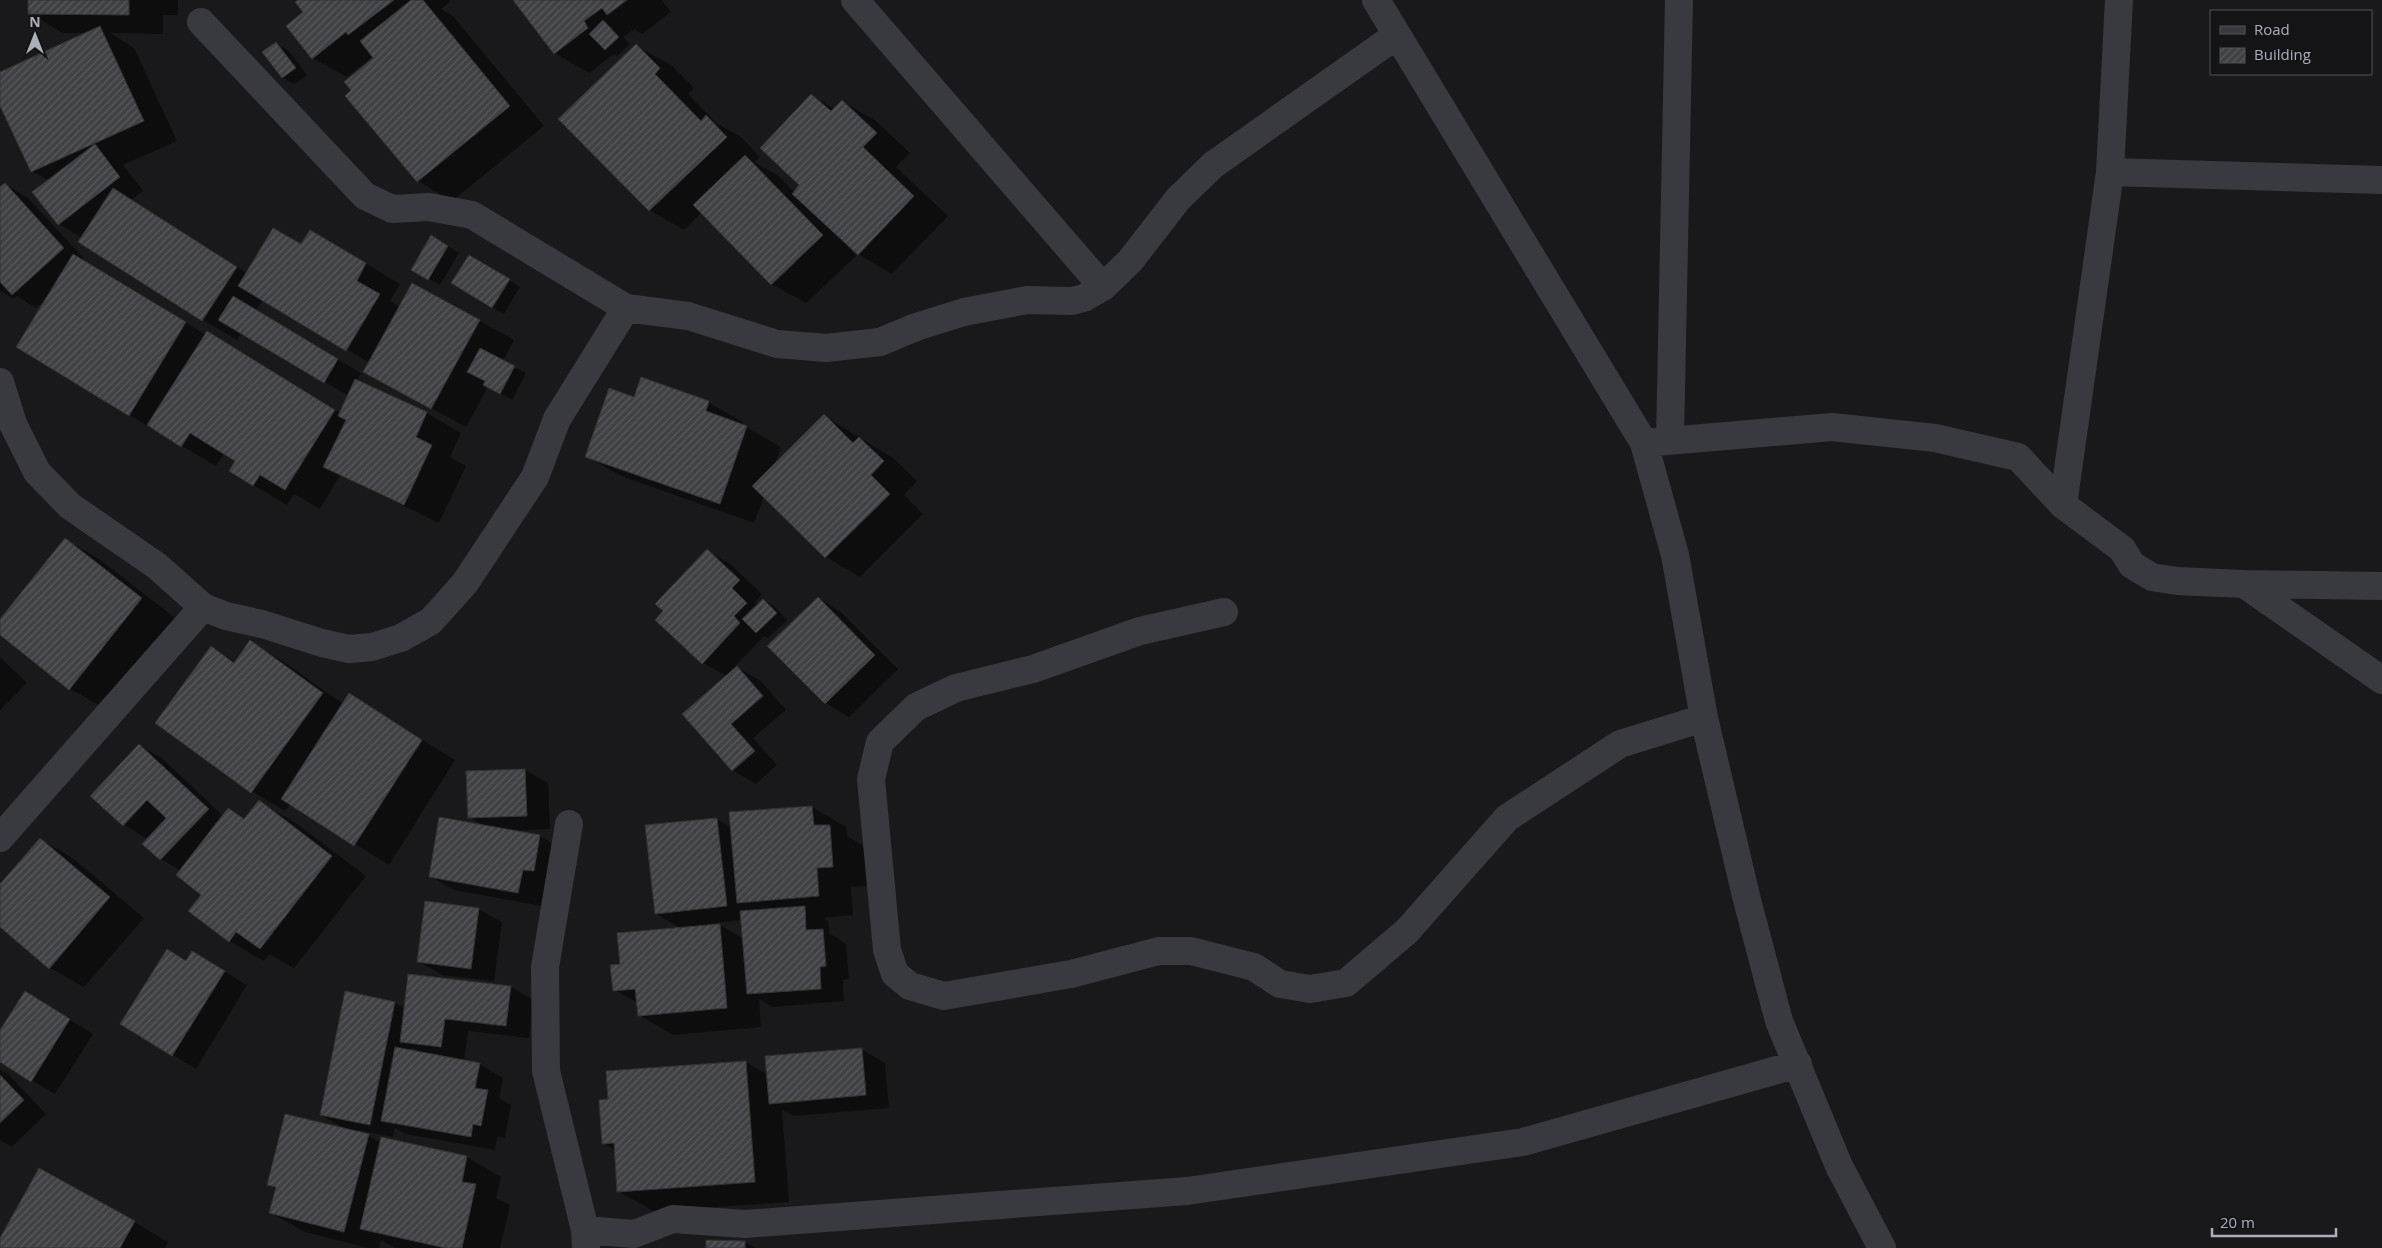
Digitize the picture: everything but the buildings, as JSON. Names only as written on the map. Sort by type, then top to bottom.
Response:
[{"type":"street","points":[[856,0],[1103,287]]},
{"type":"street","points":[[1376,0],[1657,442]]},
{"type":"street","points":[[1678,0],[1657,442],[1704,718],[1747,900],[1779,1021],[1838,1166],[1882,1248]]},
{"type":"street","points":[[2063,505],[2110,172],[2119,0]]},
{"type":"street","points":[[201,22],[365,196],[392,209],[429,207],[472,215],[626,308],[688,316],[777,344],[826,348],[880,342],[916,327],[964,312],[1028,300],[1072,301],[1084,298],[1103,287],[1130,261],[1178,199],[1213,166],[1397,35]]},
{"type":"street","points":[[2110,172],[2382,180]]},
{"type":"street","points":[[0,382],[13,424],[37,472],[70,506],[157,566],[203,607],[226,616],[349,649],[372,647],[401,638],[431,620],[465,583],[535,477],[557,419],[626,308]]},
{"type":"street","points":[[1657,442],[1832,427],[1935,438],[2018,457],[2063,505],[2122,549],[2132,565],[2152,577],[2177,581],[2244,584],[2382,586]]},
{"type":"street","points":[[2244,584],[2382,680]]},
{"type":"street","points":[[0,838],[182,634],[203,607]]},
{"type":"street","points":[[1224,612],[1140,631],[1033,669],[956,688],[916,707],[880,742],[871,779],[887,950],[895,974],[910,986],[944,996],[1071,974],[1159,951],[1191,951],[1254,967],[1280,984],[1310,989],[1346,983],[1407,931],[1507,818],[1620,744],[1704,718]]},
{"type":"street","points":[[569,824],[544,967],[546,1071],[586,1239],[634,1234],[673,1219],[745,1224],[1187,1191],[1523,1142],[1798,1064]]}]
